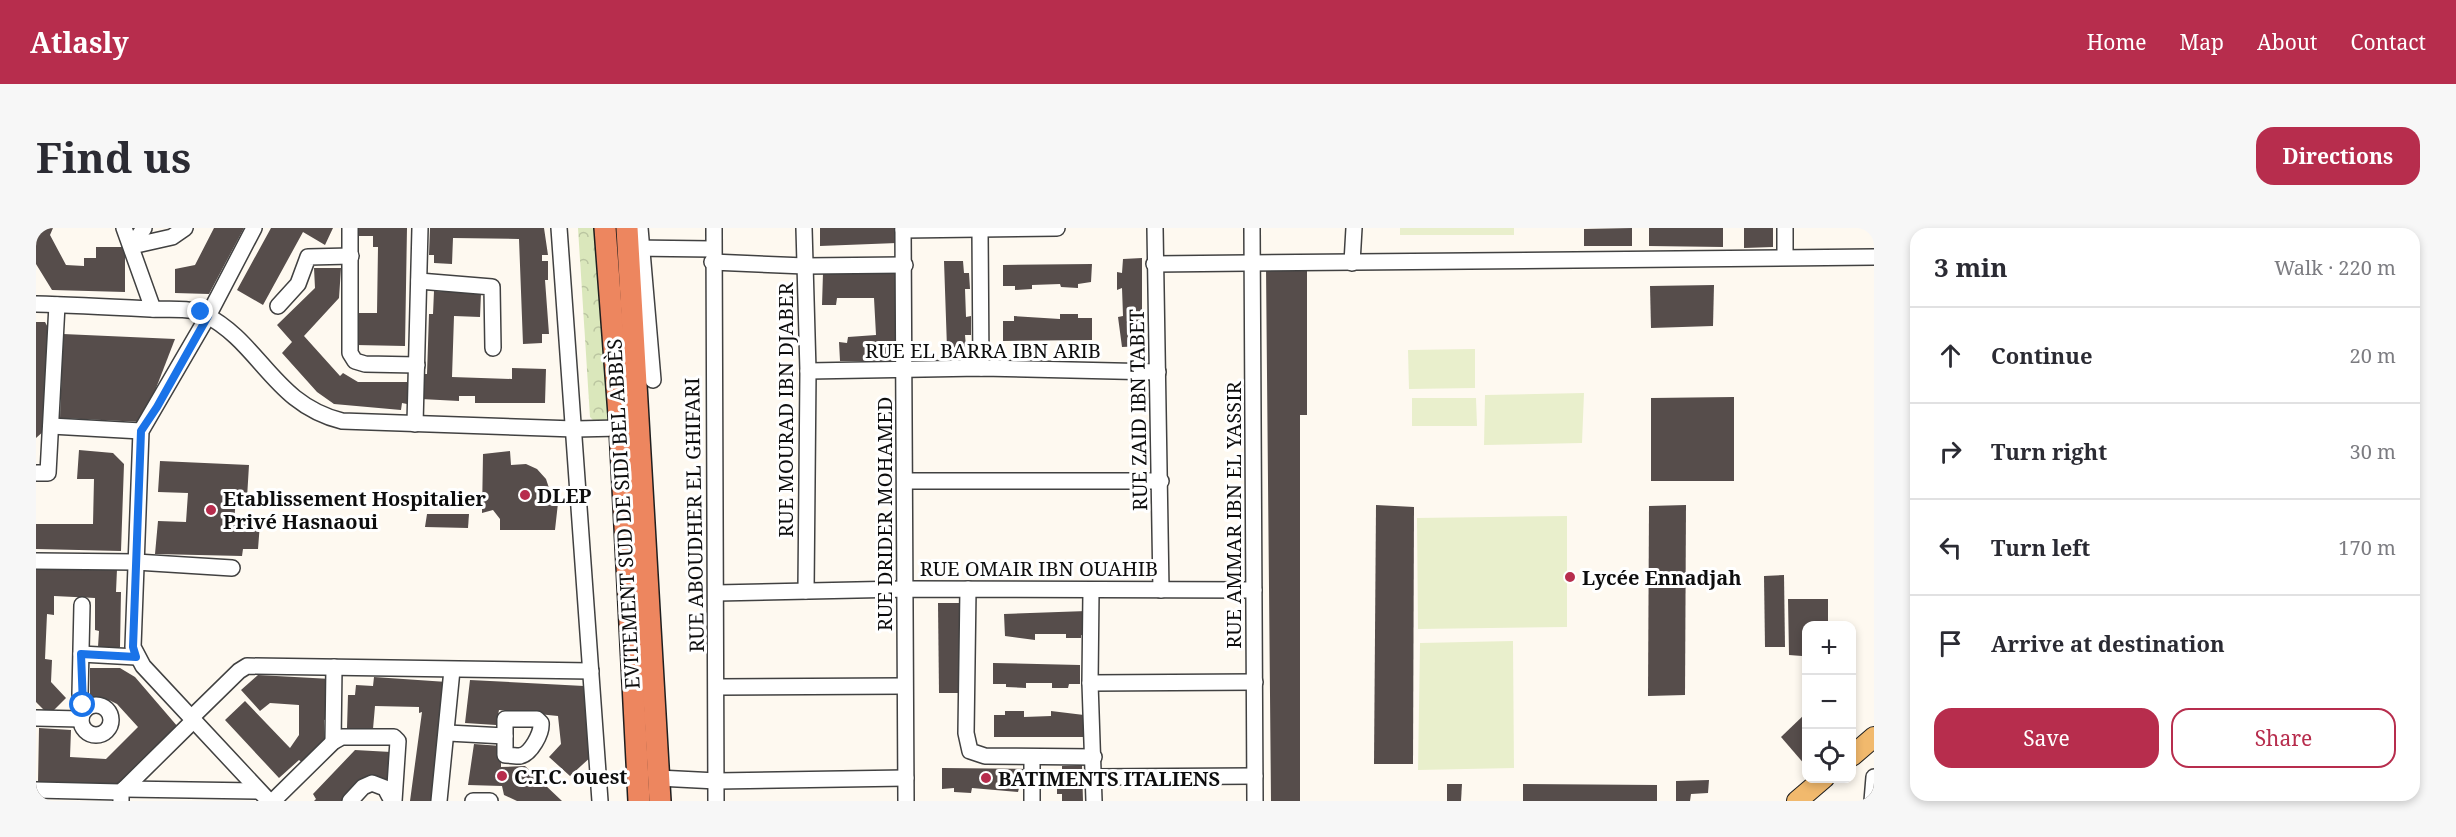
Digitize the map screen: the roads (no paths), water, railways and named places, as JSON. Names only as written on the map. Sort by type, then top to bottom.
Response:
[{"type":"highway","name":"EVITEMENT SUD DE SIDI BEL ABBÈS","points":[[605,228],[620,428],[639,801]]},
{"type":"highway","name":"EVITEMENT SUD DE SIDI BEL ABBÈS","points":[[632,242],[660,801]]},
{"type":"main road","points":[[1856,752],[1874,737]]},
{"type":"main road","points":[[1797,801],[1818,783]]},
{"type":"street","points":[[124,228],[153,309]]},
{"type":"street","points":[[132,246],[144,228]]},
{"type":"street","points":[[132,246],[172,237],[185,228]]},
{"type":"street","points":[[254,228],[208,316],[141,431],[133,647],[136,657],[267,798]]},
{"type":"street","points":[[350,228],[350,353],[354,361],[365,364],[417,365]]},
{"type":"street","points":[[415,424],[420,228]]},
{"type":"street","points":[[559,228],[600,801]]},
{"type":"street","points":[[640,228],[632,242],[653,380]]},
{"type":"street","name":"RUE ABOUDHER EL GHIFARI","points":[[714,228],[712,256],[718,687],[717,801]]},
{"type":"street","name":"RUE MOURAD IBN DJABER","points":[[804,228],[808,371],[806,591]]},
{"type":"street","points":[[903,229],[1057,228]]},
{"type":"street","name":"RUE ZAID IBN TABET","points":[[1155,228],[1154,264],[1161,481],[1161,590]]},
{"type":"street","name":"RUE AMMAR IBN EL YASSIR","points":[[1252,228],[1254,262],[1255,801]]},
{"type":"street","points":[[1352,262],[1354,228]]},
{"type":"street","points":[[1785,228],[1785,256]]},
{"type":"street","name":"RUE DRIDER MOHAMED","points":[[903,229],[906,372],[904,589],[906,801]]},
{"type":"street","points":[[980,230],[981,368]]},
{"type":"street","points":[[632,242],[712,256],[805,266],[905,265]]},
{"type":"street","points":[[278,306],[298,284],[308,257],[351,256]]},
{"type":"street","points":[[1154,264],[1785,256],[1874,257]]},
{"type":"street","points":[[419,281],[492,287],[493,348]]},
{"type":"street","points":[[36,304],[192,311],[208,316],[236,337],[280,387],[321,416],[364,424],[620,428]]},
{"type":"street","points":[[36,473],[48,472],[57,305]]},
{"type":"street","name":"RUE EL BARRA IBN ARIB","points":[[808,371],[906,372],[981,368],[1158,372]]},
{"type":"street","points":[[51,426],[141,431]]},
{"type":"street","points":[[905,481],[1161,481]]},
{"type":"street","points":[[36,561],[136,562],[232,568]]},
{"type":"street","name":"RUE OMAIR IBN OUAHIB","points":[[716,593],[904,589],[1254,590]]},
{"type":"street","points":[[968,589],[968,748],[979,756],[1094,757]]},
{"type":"street","points":[[1092,591],[1090,683],[1094,801]]},
{"type":"street","points":[[36,718],[83,714],[80,694],[82,605]]},
{"type":"street","points":[[81,654],[136,657]]},
{"type":"street","points":[[122,794],[192,719],[239,671],[247,666],[591,671]]},
{"type":"street","points":[[333,742],[334,667]]},
{"type":"street","points":[[439,801],[448,733],[452,670]]},
{"type":"street","points":[[1090,683],[1256,682]]},
{"type":"street","points":[[718,687],[904,687]]},
{"type":"street","points":[[448,733],[505,736]]},
{"type":"street","points":[[36,790],[267,798],[342,737],[397,738],[393,801]]},
{"type":"street","points":[[1032,758],[1032,801]]},
{"type":"street","points":[[1094,777],[1255,776]]},
{"type":"street","points":[[1872,801],[1874,777]]},
{"type":"street","points":[[658,778],[717,781],[906,778]]},
{"type":"street","points":[[350,801],[363,787],[372,783],[385,788],[393,801]]},
{"type":"street","points":[[473,801],[490,801]]},
{"type":"place","name":"DLEP","points":[[525,495]]},
{"type":"place","name":"Etablissement Hospitalier Privé Hasnaoui","points":[[211,510]]},
{"type":"place","name":"Lycée Ennadjah","points":[[1570,577]]},
{"type":"place","name":"C.T.C. ouest","points":[[502,776]]},
{"type":"place","name":"BATIMENTS ITALIENS","points":[[986,778]]}]
